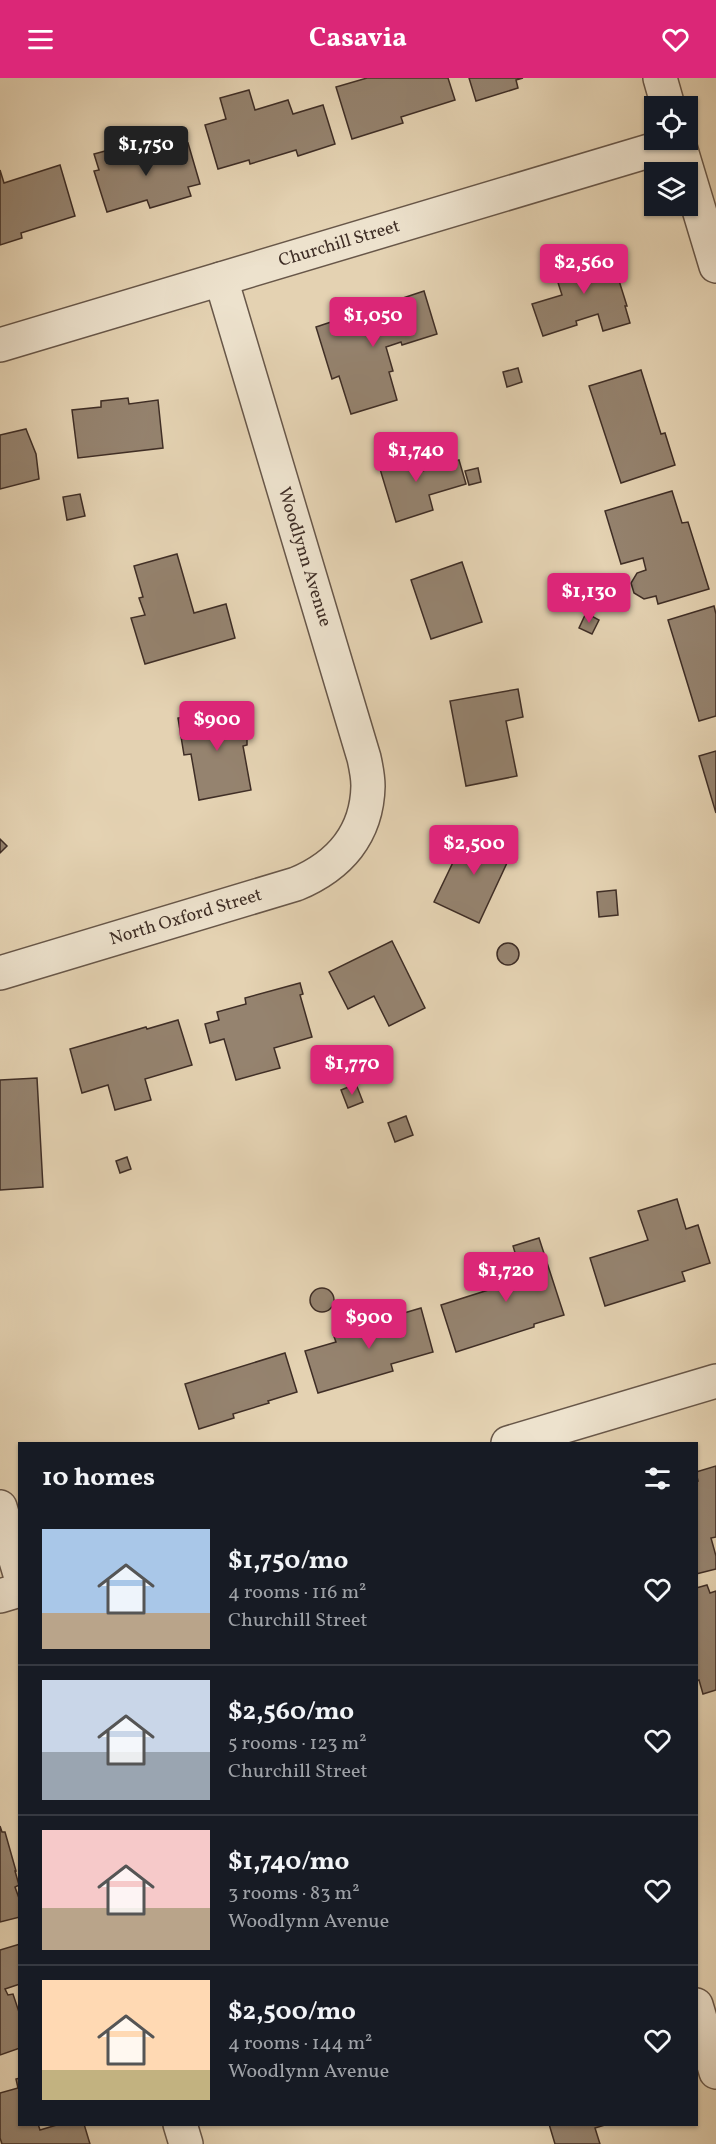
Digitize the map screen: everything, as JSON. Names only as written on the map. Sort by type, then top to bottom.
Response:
[{"type":"street","points":[[660,78],[665,96]]},
{"type":"street","name":"Churchill Street","points":[[0,345],[648,150]]},
{"type":"street","points":[[681,150],[716,266]]},
{"type":"street","name":"Woodlynn Avenue","points":[[221,279],[364,758],[368,784],[365,813],[356,835]]},
{"type":"street","name":"North Oxford Street","points":[[0,973],[296,884],[316,875],[338,859],[356,835]]},
{"type":"street","points":[[521,1441],[716,1381]]},
{"type":"street","points":[[0,1507],[18,1567]]},
{"type":"street","points":[[0,1596],[18,1591]]},
{"type":"street","points":[[698,2012],[716,2072]]},
{"type":"street","points":[[181,2126],[186,2144]]},
{"type":"building","points":[[367,78],[448,78],[455,100],[401,117],[403,123],[352,139],[336,87]]},
{"type":"building","points":[[469,78],[523,78],[516,80],[518,88],[476,101]]},
{"type":"building","points":[[249,90],[255,110],[288,100],[293,114],[323,105],[335,144],[298,156],[296,150],[250,164],[249,160],[218,169],[205,125],[226,119],[220,98]]},
{"type":"building","points":[[188,143],[200,184],[188,187],[191,196],[150,208],[147,200],[107,212],[94,171],[99,170],[94,154],[120,147],[125,162]]},
{"type":"building","points":[[60,165],[75,216],[21,233],[22,238],[0,245],[0,170],[4,183]]},
{"type":"building","points":[[609,249],[630,323],[603,331],[598,314],[576,321],[577,325],[543,336],[532,304],[562,295],[553,267]]},
{"type":"building","points":[[424,291],[437,334],[402,345],[401,342],[386,347],[393,371],[389,372],[397,400],[351,414],[339,376],[332,379],[316,327]]},
{"type":"building","points":[[518,368],[522,382],[507,387],[503,372]]},
{"type":"building","points":[[641,370],[661,434],[665,433],[675,465],[621,483],[589,386]]},
{"type":"building","points":[[128,398],[129,404],[158,400],[163,448],[78,458],[72,410],[101,407],[101,401]]},
{"type":"building","points":[[26,429],[36,454],[39,479],[0,489],[0,435]]},
{"type":"building","points":[[415,448],[422,471],[459,460],[466,484],[429,495],[433,510],[396,522],[377,459]]},
{"type":"building","points":[[478,468],[481,482],[469,485],[465,471]]},
{"type":"building","points":[[672,491],[682,523],[688,522],[709,589],[658,604],[656,596],[644,599],[634,593],[631,583],[637,573],[646,570],[643,558],[621,564],[605,511]]},
{"type":"building","points":[[80,494],[85,516],[67,520],[63,497]]},
{"type":"building","points":[[177,554],[194,613],[226,604],[235,638],[145,664],[131,618],[145,615],[139,598],[143,597],[134,566]]},
{"type":"building","points":[[462,562],[482,622],[431,639],[411,580]]},
{"type":"building","points":[[714,606],[716,614],[716,716],[699,721],[668,620]]},
{"type":"building","points":[[586,613],[599,620],[592,634],[579,628]]},
{"type":"building","points":[[518,689],[523,717],[506,721],[517,776],[466,786],[450,701]]},
{"type":"building","points":[[240,707],[247,725],[247,745],[243,746],[251,790],[199,800],[191,754],[184,755],[178,718]]},
{"type":"building","points":[[716,751],[716,813],[699,756]]},
{"type":"building","points":[[469,829],[513,850],[479,923],[434,902]]},
{"type":"building","points":[[0,839],[7,846],[0,853]]},
{"type":"building","points":[[616,890],[618,915],[599,917],[597,892]]},
{"type":"building","points":[[392,941],[425,1008],[389,1026],[374,996],[348,1009],[329,972]]},
{"type":"building","points":[[504,943],[512,943],[519,950],[519,958],[512,965],[504,965],[497,958],[497,950]]},
{"type":"building","points":[[300,983],[303,994],[300,995],[312,1037],[274,1048],[280,1068],[236,1080],[224,1039],[210,1043],[205,1024],[219,1020],[217,1012],[246,1004],[245,998]]},
{"type":"building","points":[[178,1020],[192,1065],[145,1079],[151,1100],[115,1110],[108,1085],[82,1093],[70,1049]]},
{"type":"building","points":[[37,1078],[43,1187],[0,1190],[0,1080]]},
{"type":"building","points":[[356,1084],[363,1102],[348,1108],[341,1090]]},
{"type":"building","points":[[406,1116],[413,1135],[395,1142],[388,1123]]},
{"type":"building","points":[[127,1157],[131,1169],[120,1173],[116,1161]]},
{"type":"building","points":[[677,1199],[686,1229],[698,1225],[710,1263],[682,1272],[685,1281],[605,1306],[590,1258],[648,1240],[638,1211]]},
{"type":"building","points":[[539,1238],[564,1315],[456,1352],[441,1305],[523,1279],[513,1246]]},
{"type":"building","points":[[322,1288],[331,1291],[334,1300],[331,1309],[322,1312],[313,1309],[310,1300],[313,1291]]},
{"type":"building","points":[[421,1308],[433,1352],[391,1364],[393,1371],[318,1393],[305,1351],[336,1342],[333,1334]]},
{"type":"building","points":[[285,1353],[297,1392],[233,1414],[234,1418],[199,1429],[185,1384]]},
{"type":"building","points":[[716,1466],[716,1537],[711,1538],[716,1556],[716,1569],[698,1574],[698,1481],[698,1471]]},
{"type":"building","points":[[707,1585],[710,1593],[716,1591],[716,1690],[703,1694],[698,1680],[698,1587]]},
{"type":"building","points":[[0,1826],[2,1832],[5,1832],[16,1871],[18,1918],[0,1922]]},
{"type":"building","points":[[18,1945],[18,1985],[5,1989],[8,1995],[13,1994],[18,2009],[18,2049],[0,2055],[0,1950]]},
{"type":"building","points":[[18,2088],[18,2126],[39,2126],[40,2130],[53,2126],[85,2126],[90,2144],[2,2144],[0,2093]]},
{"type":"building","points":[[550,2126],[602,2126],[595,2128],[600,2144],[555,2144]]}]
